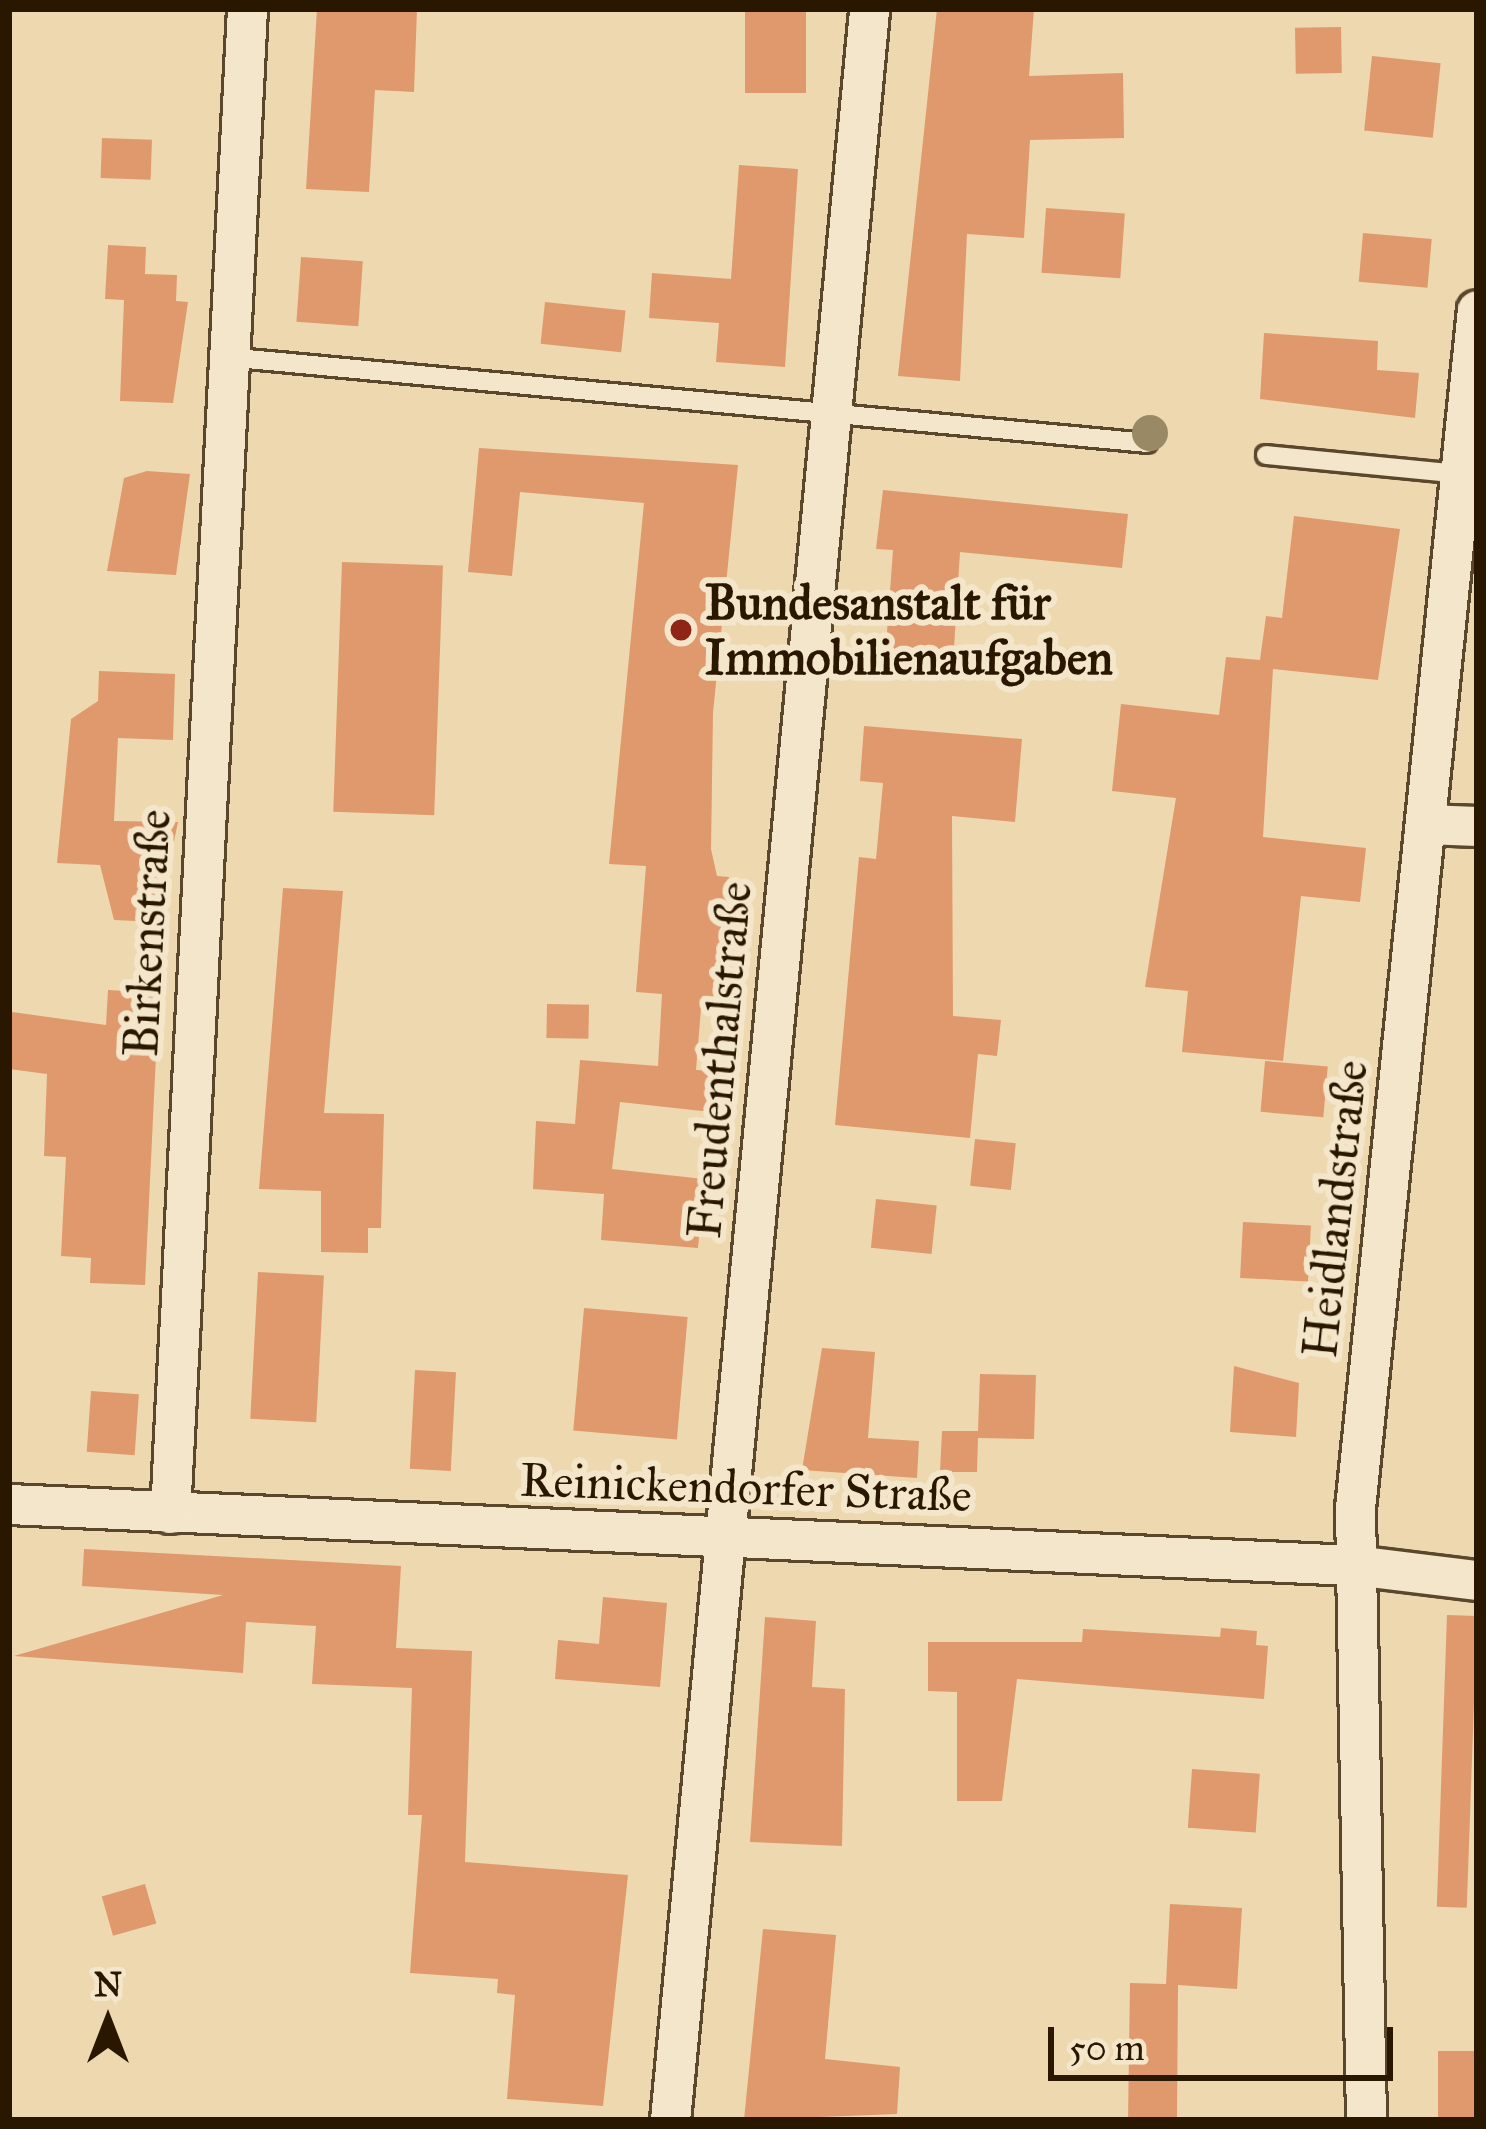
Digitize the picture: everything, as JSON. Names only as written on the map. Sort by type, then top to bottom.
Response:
[{"type":"street","name":"Birkenstraße","points":[[170,1513],[247,9]]},
{"type":"street","name":"Freudenthalstraße","points":[[670,2120],[729,1538],[827,411],[869,9]]},
{"type":"street","name":"Heidlandstraße","points":[[1366,2120],[1354,1565],[1477,310]]},
{"type":"street","points":[[1425,824],[1477,826]]},
{"type":"street","name":"Reinickendorfer Straße","points":[[9,1504],[1354,1565],[1477,1580]]},
{"type":"lane","points":[[226,357],[1147,443]]},
{"type":"lane","points":[[1266,454],[1460,474]]},
{"type":"building","points":[[317,9],[417,9],[414,92],[375,90],[369,192],[306,189]]},
{"type":"building","points":[[745,9],[806,9],[806,93],[745,93]]},
{"type":"building","points":[[937,9],[1034,9],[1029,76],[1123,73],[1124,138],[1030,140],[1024,238],[967,234],[960,381],[898,376]]},
{"type":"building","points":[[1341,27],[1342,73],[1296,74],[1295,28]]},
{"type":"building","points":[[1372,56],[1441,63],[1433,138],[1364,131]]},
{"type":"building","points":[[102,138],[152,140],[151,180],[101,178]]},
{"type":"building","points":[[739,165],[798,169],[785,367],[716,362],[719,323],[649,318],[652,273],[731,279]]},
{"type":"building","points":[[1046,208],[1125,214],[1120,278],[1041,273]]},
{"type":"building","points":[[1363,233],[1432,239],[1427,288],[1359,282]]},
{"type":"building","points":[[108,245],[146,247],[145,274],[177,275],[176,301],[188,302],[173,403],[120,401],[124,300],[105,299]]},
{"type":"building","points":[[301,257],[363,261],[358,326],[296,322]]},
{"type":"building","points":[[545,302],[626,310],[621,352],[541,344]]},
{"type":"building","points":[[1264,333],[1378,341],[1377,370],[1419,373],[1415,418],[1260,399]]},
{"type":"building","points":[[479,448],[738,465],[713,713],[711,849],[717,876],[729,877],[721,997],[702,996],[696,1070],[715,1071],[711,1112],[620,1102],[612,1169],[704,1179],[698,1248],[601,1240],[604,1194],[533,1189],[536,1121],[575,1124],[580,1060],[658,1066],[662,994],[636,992],[646,866],[609,864],[644,503],[520,492],[512,576],[468,572]]},
{"type":"building","points":[[147,471],[190,474],[176,575],[107,571],[124,478]]},
{"type":"building","points":[[883,490],[1128,514],[1122,568],[960,552],[953,664],[885,659],[893,550],[876,549]]},
{"type":"building","points":[[1294,516],[1400,529],[1378,680],[1273,669],[1263,837],[1366,848],[1360,902],[1301,896],[1283,1061],[1182,1052],[1188,991],[1145,987],[1176,798],[1112,791],[1121,704],[1219,715],[1226,657],[1260,660],[1266,616],[1282,618]]},
{"type":"building","points":[[342,562],[443,566],[434,815],[333,812]]},
{"type":"building","points":[[99,671],[175,674],[173,740],[118,738],[114,821],[178,822],[157,922],[114,920],[100,865],[57,863],[71,719],[98,701]]},
{"type":"building","points":[[864,726],[1022,739],[1015,822],[952,816],[953,1016],[1001,1020],[997,1056],[978,1054],[970,1138],[835,1125],[859,857],[876,859],[883,783],[860,781]]},
{"type":"building","points":[[283,888],[343,891],[324,1113],[384,1114],[381,1228],[368,1228],[368,1253],[321,1252],[321,1191],[259,1189]]},
{"type":"building","points":[[108,990],[159,993],[145,1285],[90,1283],[91,1258],[61,1256],[66,1157],[44,1156],[47,1074],[9,1069],[12,1012],[106,1025]]},
{"type":"building","points":[[547,1004],[589,1005],[588,1039],[546,1038]]},
{"type":"building","points":[[1265,1061],[1328,1066],[1323,1117],[1261,1112]]},
{"type":"building","points":[[975,1139],[1016,1143],[1011,1190],[970,1186]]},
{"type":"building","points":[[876,1199],[937,1205],[932,1254],[871,1248]]},
{"type":"building","points":[[1243,1222],[1311,1226],[1308,1281],[1240,1278]]},
{"type":"building","points":[[258,1272],[324,1275],[316,1422],[250,1419]]},
{"type":"building","points":[[584,1308],[688,1317],[677,1440],[573,1431]]},
{"type":"building","points":[[822,1348],[875,1352],[868,1438],[919,1441],[917,1478],[802,1470]]},
{"type":"building","points":[[1234,1366],[1299,1383],[1296,1437],[1230,1432]]},
{"type":"building","points":[[415,1370],[456,1372],[451,1471],[410,1469]]},
{"type":"building","points":[[980,1374],[1036,1375],[1034,1439],[978,1438],[977,1472],[940,1472],[942,1431],[978,1431]]},
{"type":"building","points":[[91,1391],[139,1394],[135,1455],[87,1452]]},
{"type":"building","points":[[84,1549],[401,1566],[396,1648],[472,1651],[465,1862],[628,1875],[603,2106],[507,2099],[515,1995],[497,1993],[498,1979],[410,1973],[422,1815],[408,1815],[412,1688],[312,1684],[316,1626],[246,1622],[243,1673],[14,1656],[223,1595],[82,1586]]},
{"type":"building","points":[[603,1597],[667,1603],[660,1687],[555,1679],[558,1640],[599,1644]]},
{"type":"building","points":[[1447,1615],[1477,1616],[1467,1908],[1437,1907]]},
{"type":"building","points":[[765,1617],[816,1621],[812,1687],[845,1689],[842,1846],[750,1842]]},
{"type":"building","points":[[1221,1628],[1257,1631],[1256,1645],[1268,1646],[1264,1699],[1017,1679],[1002,1801],[957,1801],[957,1692],[928,1691],[928,1642],[1082,1642],[1083,1629],[1220,1637]]},
{"type":"building","points":[[1192,1769],[1260,1774],[1256,1833],[1188,1828]]},
{"type":"building","points":[[145,1884],[156,1923],[113,1936],[102,1896]]},
{"type":"building","points":[[1170,1904],[1242,1908],[1237,1989],[1178,1985],[1177,2120],[1128,2120],[1130,1983],[1166,1984]]},
{"type":"building","points":[[763,1929],[836,1935],[825,2059],[900,2067],[897,2114],[744,2120]]},
{"type":"building","points":[[1438,2051],[1477,2051],[1477,2119],[1438,2119]]},
{"type":"place","name":"Bundesanstalt für Immobilienaufgaben","points":[[681,630]]}]
